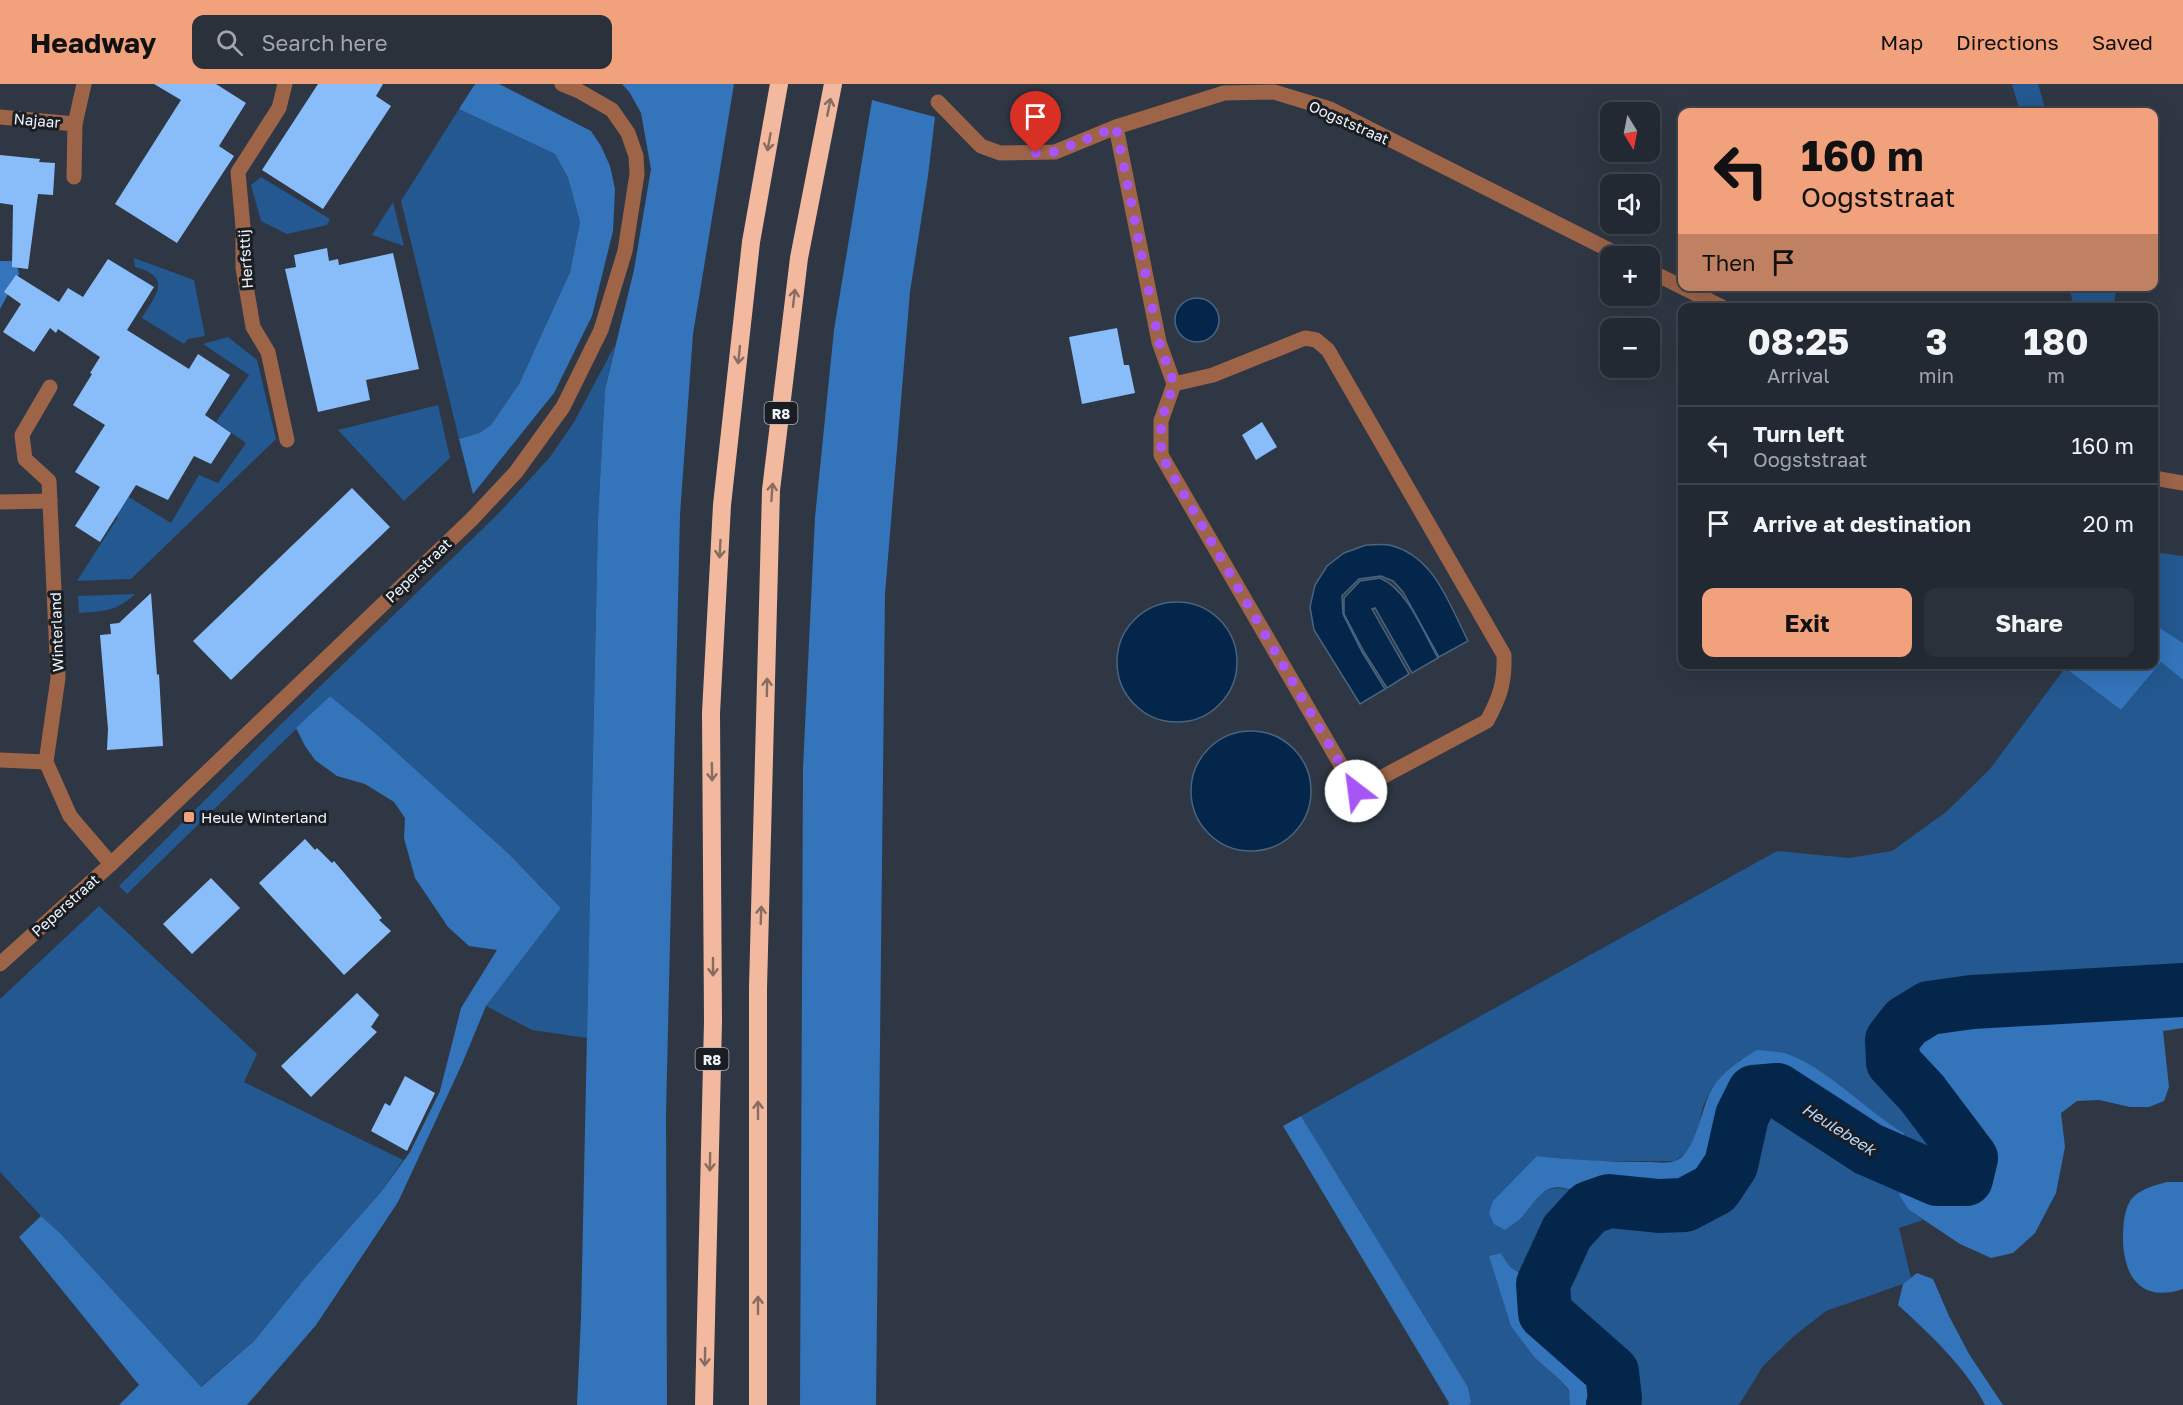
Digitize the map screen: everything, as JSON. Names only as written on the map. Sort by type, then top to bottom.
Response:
[{"type":"highway","name":"R8","points":[[704,1405],[713,1021],[711,713],[722,505],[751,242],[779,84]]},
{"type":"highway","name":"R8","points":[[758,1405],[758,988],[771,490],[799,258],[833,84]]},
{"type":"street","name":"Najaar","points":[[74,177],[75,124],[84,84]]},
{"type":"street","name":"Herfsttij","points":[[285,84],[279,108],[238,172],[243,227],[243,268],[253,327],[268,352],[287,440]]},
{"type":"street","points":[[562,84],[583,87]]},
{"type":"street","name":"Peperstraat","points":[[0,964],[111,864],[472,519],[516,472],[563,407],[601,330],[625,251],[637,174],[636,156],[628,133],[612,110],[583,87]]},
{"type":"street","name":"Oogststraat","points":[[938,102],[981,146],[999,153],[1055,152],[1116,127],[1224,93],[1274,92],[1330,110],[1601,246]]},
{"type":"street","name":"Najaar","points":[[0,117],[75,124]]},
{"type":"street","points":[[1116,127],[1159,342],[1174,384],[1161,421],[1161,455],[1356,791],[1487,721],[1498,701],[1505,676],[1504,655],[1328,350],[1316,340],[1305,338],[1213,375],[1174,384]]},
{"type":"street","points":[[1660,276],[1678,285]]},
{"type":"street","points":[[1690,291],[1714,303]]},
{"type":"street","name":"Winterland","points":[[46,762],[58,678],[49,481],[25,459],[22,435],[50,387]]},
{"type":"street","points":[[2158,479],[2183,483]]},
{"type":"street","points":[[0,502],[50,501]]},
{"type":"street","points":[[0,760],[46,762],[70,816],[111,864]]},
{"type":"shaded area","points":[[475,84],[499,84],[591,131],[610,166],[615,189],[613,231],[592,316],[554,393],[473,494],[459,439],[479,433],[491,425],[519,384],[570,272],[580,222],[568,178],[555,154],[459,109]]},
{"type":"shaded area","points":[[622,84],[734,84],[693,334],[680,515],[666,1115],[667,1405],[577,1405],[581,1317],[598,518],[605,389],[634,270],[651,169],[641,113]]},
{"type":"shaded area","points":[[2012,84],[2038,84],[2045,108],[2019,108]]},
{"type":"shaded area","points":[[872,100],[935,117],[910,292],[885,594],[876,1405],[800,1405],[803,768],[815,517],[834,330]]},
{"type":"shaded area","points":[[459,109],[555,154],[568,178],[580,222],[570,272],[519,384],[491,425],[479,433],[459,439],[401,201]]},
{"type":"shaded area","points":[[261,177],[330,219],[327,225],[287,234],[261,221],[251,185]]},
{"type":"shaded area","points":[[393,202],[404,246],[372,235]]},
{"type":"shaded area","points":[[134,258],[194,280],[205,336],[188,339],[184,344],[142,318],[156,294],[158,281],[147,271],[135,267]]},
{"type":"shaded area","points":[[0,261],[16,261],[19,274],[0,309]]},
{"type":"shaded area","points":[[2070,291],[2116,291],[2114,303],[2073,303]]},
{"type":"shaded area","points":[[1197,298],[1212,305],[1219,320],[1212,335],[1197,342],[1182,335],[1175,320],[1182,305]]},
{"type":"shaded area","points":[[228,337],[257,360],[276,439],[131,579],[77,581],[118,517],[102,507],[114,488],[171,523],[199,475],[218,483],[246,443],[216,422],[249,375],[203,344]]},
{"type":"shaded area","points":[[615,345],[605,389],[598,518],[587,1038],[532,1030],[486,1006],[561,908],[509,854],[374,732],[330,696],[127,894],[119,886],[274,731],[501,511],[550,457],[574,422]]},
{"type":"shaded area","points":[[438,405],[450,458],[404,501],[338,430]]},
{"type":"shaded area","points":[[1366,545],[1389,545],[1405,550],[1418,559],[1429,570],[1447,597],[1468,641],[1439,657],[1403,592],[1393,581],[1381,576],[1359,579],[1342,596],[1343,614],[1362,652],[1385,689],[1360,704],[1314,630],[1310,607],[1315,585],[1327,566],[1344,553]]},
{"type":"shaded area","points":[[2158,553],[2183,556],[2183,643],[2158,627]]},
{"type":"shaded area","points":[[1380,578],[1399,592],[1407,602],[1438,658],[1412,673],[1375,608],[1372,609],[1409,674],[1387,688],[1344,614],[1344,598],[1360,581]]},
{"type":"shaded area","points":[[135,594],[116,607],[103,611],[79,613],[78,596]]},
{"type":"shaded area","points":[[1177,602],[1200,607],[1219,620],[1232,639],[1237,662],[1232,685],[1219,704],[1200,717],[1177,722],[1154,717],[1135,704],[1122,685],[1117,662],[1122,639],[1135,620],[1154,607]]},
{"type":"shaded area","points":[[2158,627],[2183,643],[2183,680],[2161,662],[2158,666]]},
{"type":"shaded area","points":[[2161,662],[2183,680],[2183,976],[2076,983],[1983,993],[1942,1000],[1911,1009],[1892,1020],[1882,1038],[1882,1058],[1886,1072],[1952,1145],[1956,1159],[1953,1164],[1931,1164],[1895,1151],[1905,1144],[1904,1133],[1887,1123],[1740,1060],[1713,1087],[1703,1106],[1697,1133],[1687,1152],[1675,1161],[1588,1161],[1537,1156],[1520,1218],[1547,1190],[1562,1188],[1585,1194],[1547,1251],[1527,1305],[1526,1281],[1523,1275],[1510,1267],[1501,1253],[1489,1256],[1535,1358],[1569,1391],[1571,1403],[1570,1405],[1469,1405],[1471,1402],[1468,1387],[1301,1116],[1777,851],[1849,858],[1892,851],[1946,812],[1990,769],[2064,669],[2121,710],[2155,669],[2158,669]]},
{"type":"shaded area","points":[[2066,669],[2155,669],[2121,710]]},
{"type":"shaded area","points":[[330,696],[374,732],[509,854],[561,908],[486,1006],[462,1064],[398,1202],[316,1325],[247,1405],[119,1405],[139,1385],[19,1237],[41,1216],[60,1233],[201,1387],[254,1341],[306,1277],[381,1192],[410,1152],[440,1091],[461,1008],[497,950],[469,946],[448,927],[415,878],[404,838],[405,818],[394,802],[365,784],[337,776],[315,760],[305,746],[296,728]]},
{"type":"shaded area","points":[[1251,731],[1274,736],[1293,749],[1306,768],[1311,791],[1306,814],[1293,833],[1274,846],[1251,851],[1228,846],[1209,833],[1196,814],[1191,791],[1196,768],[1209,749],[1228,736]]},
{"type":"shaded area","points":[[99,906],[257,1054],[244,1082],[403,1160],[381,1192],[306,1277],[254,1341],[200,1387],[60,1233],[0,1172],[0,999]]},
{"type":"shaded area","points":[[2183,998],[2183,1028],[2163,1031],[2169,1087],[2164,1101],[2149,1107],[2130,1107],[2099,1100],[2077,1101],[2061,1113],[2065,1147],[2056,1193],[2035,1233],[2013,1253],[1991,1258],[1960,1244],[1909,1210],[1899,1195],[1904,1183],[1914,1178],[1966,1196],[1984,1177],[1981,1160],[1907,1059],[1903,1046],[1913,1033],[1930,1022],[1953,1016],[2002,1010]]},
{"type":"shaded area","points":[[1757,1050],[1784,1053],[1814,1067],[1904,1133],[1905,1144],[1895,1151],[1811,1095],[1793,1085],[1766,1077],[1753,1082],[1743,1094],[1720,1163],[1711,1178],[1700,1189],[1676,1196],[1645,1198],[1587,1194],[1552,1188],[1534,1201],[1520,1219],[1505,1230],[1494,1224],[1489,1213],[1493,1201],[1537,1156],[1661,1163],[1672,1162],[1682,1157],[1693,1140],[1708,1097],[1716,1083],[1732,1067]]},
{"type":"shaded area","points":[[1783,1106],[1847,1145],[1914,1178],[1904,1183],[1909,1210],[1923,1220],[1899,1228],[1911,1278],[1903,1284],[1826,1311],[1794,1336],[1763,1366],[1739,1405],[1622,1405],[1627,1378],[1626,1366],[1607,1346],[1571,1321],[1559,1305],[1557,1288],[1559,1277],[1572,1245],[1587,1223],[1598,1215],[1612,1212],[1651,1218],[1675,1217],[1695,1211],[1711,1202],[1735,1173],[1749,1135],[1753,1113],[1764,1107]]},
{"type":"shaded area","points":[[1301,1116],[1468,1387],[1471,1402],[1469,1405],[1448,1405],[1449,1403],[1283,1126]]},
{"type":"shaded area","points":[[2167,1182],[2183,1182],[2183,1289],[2157,1293],[2139,1285],[2128,1268],[2123,1242],[2123,1227],[2126,1211],[2133,1197],[2147,1188]]},
{"type":"shaded area","points":[[1501,1253],[1510,1267],[1523,1275],[1526,1281],[1527,1305],[1542,1334],[1560,1350],[1587,1364],[1602,1377],[1599,1405],[1570,1405],[1569,1390],[1535,1358],[1511,1326],[1489,1256]]},
{"type":"shaded area","points":[[1917,1273],[1933,1279],[1969,1354],[2003,1405],[1985,1405],[1957,1365],[1934,1339],[1898,1305],[1903,1284]]},
{"type":"building","points":[[154,84],[216,84],[246,103],[219,146],[234,156],[177,243],[115,204],[181,100]]},
{"type":"building","points":[[318,84],[383,84],[376,96],[391,106],[323,209],[262,170]]},
{"type":"building","points":[[0,155],[55,163],[53,195],[38,194],[28,269],[12,267],[13,205],[0,203]]},
{"type":"building","points":[[327,248],[329,261],[338,259],[339,265],[393,253],[419,369],[366,380],[370,400],[318,412],[285,269],[296,267],[294,255]]},
{"type":"building","points":[[108,259],[154,287],[127,330],[189,369],[198,354],[230,375],[205,415],[231,433],[211,464],[194,456],[168,500],[136,485],[100,542],[75,526],[100,487],[75,472],[105,425],[73,405],[100,357],[58,329],[56,333],[50,328],[34,352],[3,332],[21,304],[4,292],[16,275],[59,302],[68,288],[83,297]]},
{"type":"building","points":[[1117,328],[1124,365],[1129,365],[1135,393],[1082,404],[1069,337]]},
{"type":"building","points":[[1262,422],[1277,447],[1256,460],[1242,435]]},
{"type":"building","points":[[352,488],[390,527],[231,680],[193,641]]},
{"type":"building","points":[[151,593],[163,746],[107,750],[108,729],[100,635],[111,634],[110,624],[119,623]]},
{"type":"building","points":[[305,839],[332,863],[334,861],[382,918],[379,920],[391,931],[344,975],[259,883]]},
{"type":"building","points":[[211,878],[240,908],[192,954],[163,924]]},
{"type":"building","points":[[357,993],[379,1015],[371,1027],[377,1032],[311,1097],[281,1066]]},
{"type":"building","points":[[405,1076],[435,1093],[407,1151],[371,1131],[385,1103],[390,1106]]},
{"type":"waterway","name":"Heulebeek","points":[[1613,1405],[1615,1399],[1612,1372],[1545,1313],[1543,1284],[1567,1232],[1589,1208],[1609,1201],[1659,1206],[1685,1205],[1715,1189],[1731,1165],[1742,1116],[1754,1092],[1777,1090],[1868,1149],[1937,1179],[1966,1179],[1971,1158],[1922,1093],[1893,1062],[1892,1040],[1906,1022],[1929,1008],[1972,1002],[2183,990]]},
{"type":"place","name":"Heule Winterland","points":[[189,817]]},
{"type":"route","points":[[1036,153],[1055,152],[1116,127],[1159,342],[1174,384],[1161,421],[1161,455],[1356,791]]}]
